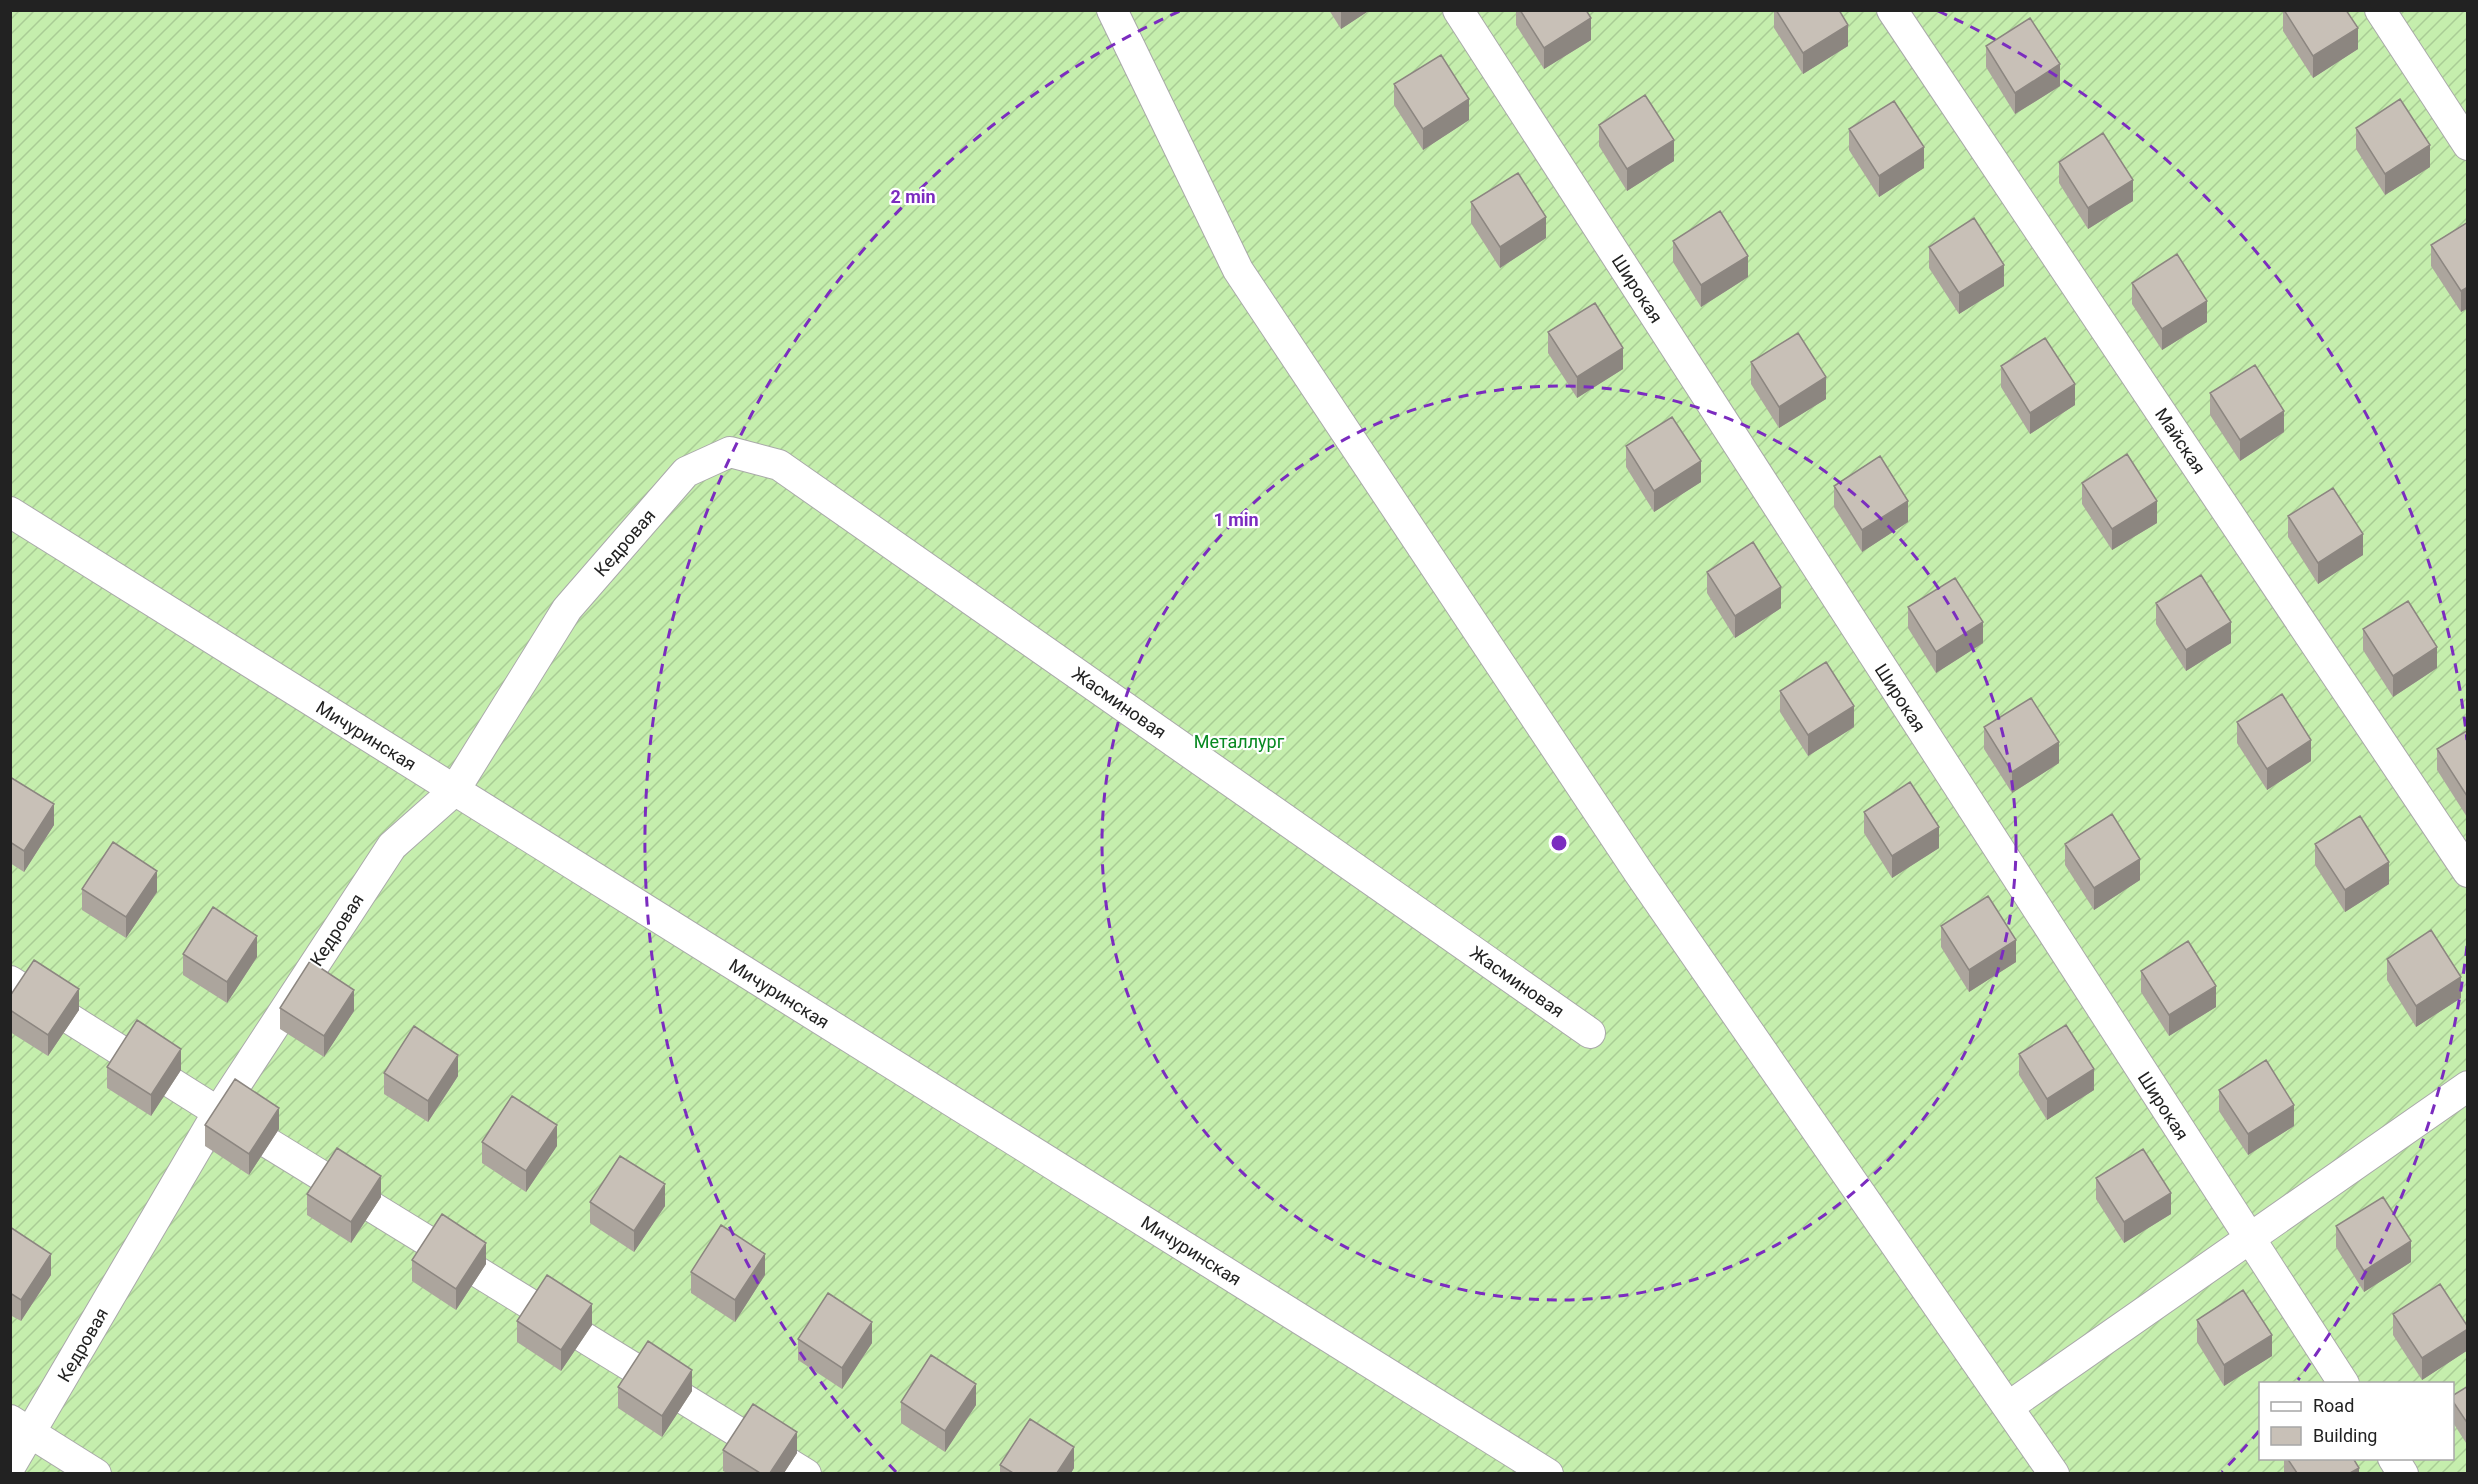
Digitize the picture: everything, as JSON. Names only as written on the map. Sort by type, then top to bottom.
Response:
[{"type":"street","points":[[1112,10],[1238,270],[1639,873],[2054,1473]]},
{"type":"street","name":"Широкая","points":[[1458,10],[2248,1239],[2343,1382]]},
{"type":"street","name":"Майская","points":[[1892,10],[2468,872]]},
{"type":"street","points":[[2380,10],[2468,145]]},
{"type":"street","name":"Кедровая","points":[[10,1467],[21,1427],[218,1112],[392,846],[454,791],[567,609],[686,472],[730,452]]},
{"type":"street","name":"Жасминовая","points":[[730,452],[779,465],[1590,1033]]},
{"type":"street","name":"Мичуринская","points":[[10,512],[1548,1473]]},
{"type":"street","points":[[10,981],[218,1112],[806,1473]]},
{"type":"street","points":[[2008,1407],[2468,1086]]},
{"type":"street","points":[[21,1427],[96,1473]]},
{"type":"street","points":[[2394,1460],[2403,1473]]},
{"type":"green space","name":"Металлург","points":[[10,11],[2467,11],[2467,1473],[11,1473]]},
{"type":"building","points":[[1520,10],[1586,10],[1591,18],[1544,48]]},
{"type":"building","points":[[1776,10],[1839,10],[1848,25],[1803,53]]},
{"type":"building","points":[[2284,10],[2346,10],[2358,28],[2313,56]]},
{"type":"building","points":[[2030,18],[2060,64],[2015,93],[1986,46]]},
{"type":"building","points":[[1441,55],[1469,99],[1423,129],[1394,84]]},
{"type":"building","points":[[1645,95],[1674,140],[1627,169],[1599,125]]},
{"type":"building","points":[[2400,99],[2430,145],[2385,174],[2356,128]]},
{"type":"building","points":[[1894,101],[1924,147],[1879,176],[1849,129]]},
{"type":"building","points":[[2103,133],[2133,180],[2088,208],[2059,162]]},
{"type":"building","points":[[1518,173],[1546,217],[1500,247],[1471,202]]},
{"type":"building","points":[[1720,211],[1748,256],[1701,285],[1673,241]]},
{"type":"building","points":[[1974,218],[2004,265],[1959,293],[1929,247]]},
{"type":"building","points":[[2468,222],[2468,287],[2461,291],[2431,245]]},
{"type":"building","points":[[2177,254],[2207,301],[2162,329],[2132,283]]},
{"type":"building","points":[[1595,303],[1623,348],[1577,377],[1548,332]]},
{"type":"building","points":[[1798,333],[1826,377],[1779,407],[1751,362]]},
{"type":"building","points":[[2045,338],[2075,384],[2030,413],[2001,366]]},
{"type":"building","points":[[2255,365],[2284,411],[2240,440],[2210,393]]},
{"type":"building","points":[[1672,417],[1701,461],[1654,491],[1626,446]]},
{"type":"building","points":[[2127,454],[2157,501],[2112,529],[2082,483]]},
{"type":"building","points":[[1880,456],[1908,501],[1862,530],[1834,486]]},
{"type":"building","points":[[2333,488],[2363,534],[2318,563],[2288,516]]},
{"type":"building","points":[[1753,542],[1781,587],[1735,616],[1707,572]]},
{"type":"building","points":[[2201,575],[2231,622],[2186,650],[2156,603]]},
{"type":"building","points":[[1955,578],[1983,622],[1936,652],[1908,607]]},
{"type":"building","points":[[2408,601],[2437,647],[2393,676],[2363,629]]},
{"type":"building","points":[[1826,662],[1854,706],[1808,735],[1780,691]]},
{"type":"building","points":[[2282,694],[2311,740],[2267,769],[2237,722]]},
{"type":"building","points":[[2031,698],[2059,742],[2012,772],[1984,727]]},
{"type":"building","points":[[2468,730],[2468,795],[2467,796],[2437,749]]},
{"type":"building","points":[[10,777],[54,804],[24,851],[10,842]]},
{"type":"building","points":[[1910,782],[1939,827],[1892,856],[1864,812]]},
{"type":"building","points":[[2112,814],[2140,859],[2094,888],[2065,844]]},
{"type":"building","points":[[2360,816],[2389,862],[2345,890],[2315,844]]},
{"type":"building","points":[[113,842],[157,871],[126,917],[82,889]]},
{"type":"building","points":[[1988,896],[2016,940],[1969,970],[1941,926]]},
{"type":"building","points":[[213,907],[257,936],[227,982],[183,954]]},
{"type":"building","points":[[2431,930],[2461,977],[2416,1006],[2387,959]]},
{"type":"building","points":[[2188,941],[2216,986],[2169,1015],[2141,971]]},
{"type":"building","points":[[34,960],[79,989],[48,1035],[10,1010],[10,996]]},
{"type":"building","points":[[310,961],[354,990],[324,1036],[280,1008]]},
{"type":"building","points":[[137,1020],[181,1049],[151,1095],[107,1067]]},
{"type":"building","points":[[2066,1025],[2094,1069],[2047,1099],[2019,1054]]},
{"type":"building","points":[[414,1026],[458,1055],[428,1101],[384,1073]]},
{"type":"building","points":[[2266,1060],[2294,1105],[2248,1134],[2219,1090]]},
{"type":"building","points":[[235,1079],[279,1108],[249,1154],[205,1125]]},
{"type":"building","points":[[512,1096],[557,1125],[526,1171],[482,1142]]},
{"type":"building","points":[[337,1148],[381,1176],[351,1222],[307,1194]]},
{"type":"building","points":[[2143,1149],[2171,1193],[2124,1222],[2096,1178]]},
{"type":"building","points":[[620,1156],[665,1184],[634,1231],[590,1202]]},
{"type":"building","points":[[2383,1197],[2411,1241],[2364,1271],[2336,1226]]},
{"type":"building","points":[[442,1214],[486,1243],[456,1289],[412,1260]]},
{"type":"building","points":[[721,1225],[765,1254],[735,1300],[691,1272]]},
{"type":"building","points":[[10,1227],[51,1254],[21,1300],[10,1293]]},
{"type":"building","points":[[547,1275],[592,1304],[561,1350],[517,1321]]},
{"type":"building","points":[[2440,1284],[2468,1329],[2422,1358],[2393,1314]]},
{"type":"building","points":[[2243,1290],[2272,1335],[2224,1365],[2197,1320]]},
{"type":"building","points":[[828,1293],[872,1322],[842,1368],[798,1339]]},
{"type":"building","points":[[648,1341],[692,1370],[662,1416],[618,1387]]},
{"type":"building","points":[[931,1355],[976,1384],[945,1431],[901,1402]]},
{"type":"building","points":[[2468,1386],[2468,1424],[2454,1403],[2454,1395]]},
{"type":"building","points":[[753,1404],[797,1432],[770,1473],[760,1473],[723,1450]]},
{"type":"building","points":[[1030,1419],[1074,1447],[1057,1473],[1013,1473],[1000,1465]]},
{"type":"building","points":[[2288,1460],[2354,1460],[2359,1468],[2350,1473],[2297,1473]]}]
